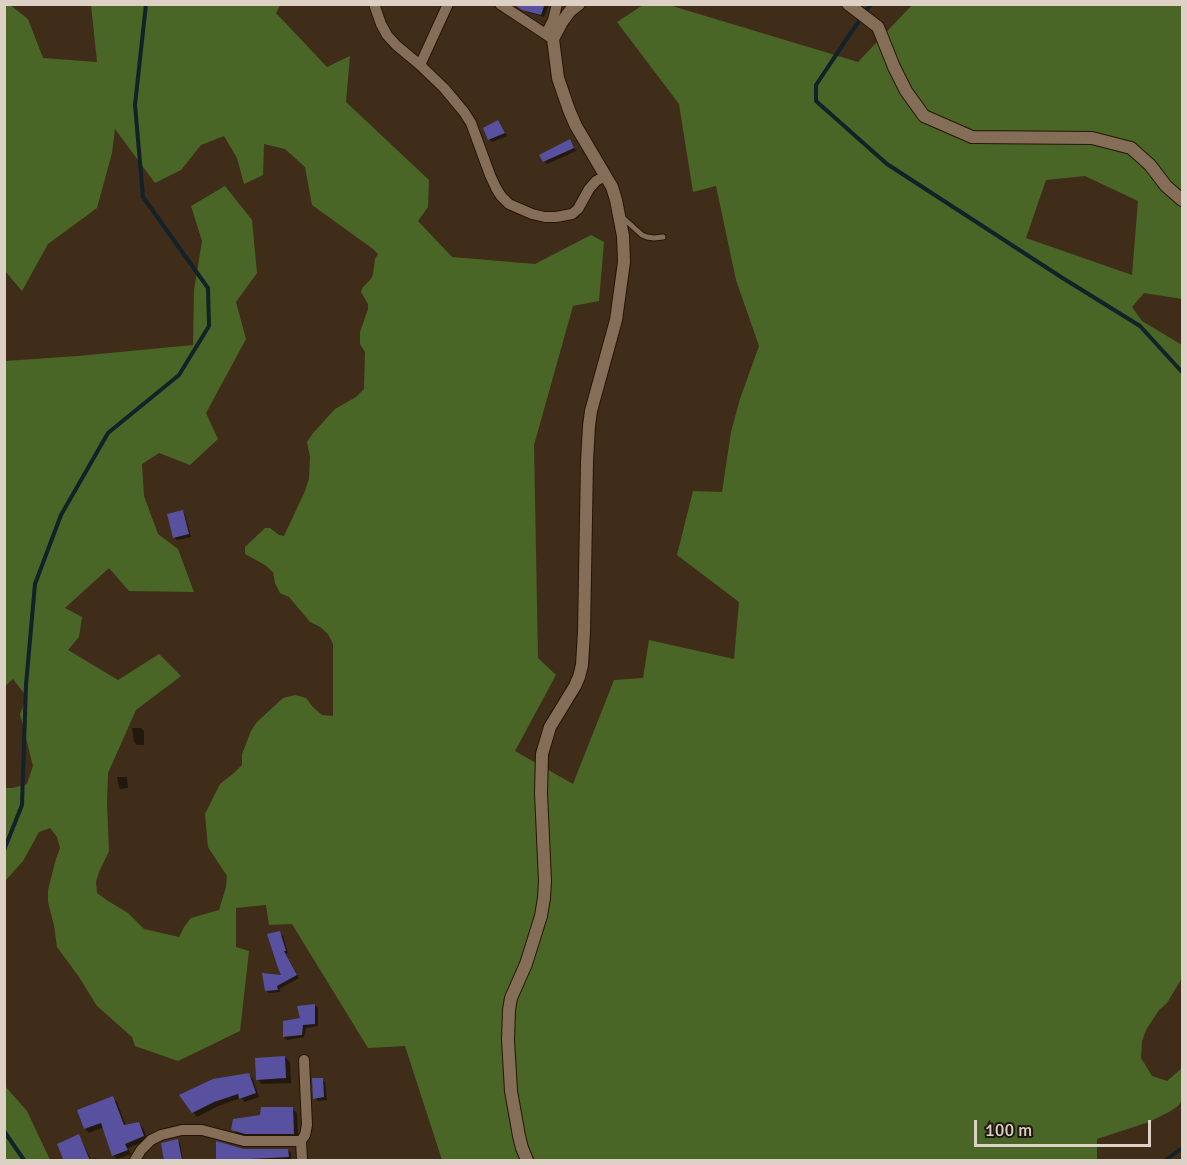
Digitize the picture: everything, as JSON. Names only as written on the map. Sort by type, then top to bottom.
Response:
[{"type":"street","points":[[374,4],[387,35],[455,101],[471,123],[490,175],[501,196],[509,204],[544,217],[572,214],[579,209],[589,189],[605,176]]},
{"type":"street","points":[[420,65],[448,4]]},
{"type":"street","points":[[500,4],[550,37]]},
{"type":"street","points":[[527,1161],[519,1136],[511,1091],[509,1010],[511,998],[541,916],[544,898],[542,754],[550,727],[575,686],[582,665],[587,441],[591,411],[613,337],[623,277],[624,252],[619,215],[612,188],[586,146],[569,110],[558,78],[550,37],[557,4]]},
{"type":"street","points":[[550,37],[570,11],[579,4]]},
{"type":"street","points":[[848,5],[878,27],[906,92],[924,116],[972,137],[1092,138],[1131,148],[1182,200]]},
{"type":"street","points":[[302,1161],[301,1141],[308,1125],[304,1060]]},
{"type":"street","points":[[135,1161],[141,1150],[151,1140],[182,1130],[202,1130],[244,1141],[301,1141]]},
{"type":"lane","points":[[619,215],[642,235],[650,238],[663,237]]},
{"type":"green space","points":[[5,5],[10,5],[28,19],[43,58],[97,62],[91,5],[280,5],[276,13],[327,67],[350,56],[346,102],[429,180],[428,207],[418,221],[452,257],[535,264],[591,235],[604,242],[599,301],[573,306],[534,445],[538,658],[556,675],[515,751],[573,784],[614,680],[643,678],[649,640],[734,659],[739,602],[677,555],[693,491],[722,492],[731,432],[759,346],[736,280],[716,186],[693,192],[679,104],[617,22],[643,5],[669,5],[858,62],[912,5],[1182,5],[1182,299],[1144,293],[1132,307],[1142,321],[1182,345],[1182,978],[1167,1003],[1159,1010],[1146,1030],[1142,1041],[1141,1058],[1152,1076],[1167,1081],[1182,1068],[1182,1100],[1178,1106],[1149,1122],[1097,1139],[1097,1160],[442,1160],[405,1046],[368,1048],[292,924],[269,925],[266,905],[236,908],[236,947],[249,951],[240,1031],[178,1061],[135,1046],[132,1037],[97,1006],[57,947],[48,902],[48,890],[60,848],[57,837],[50,828],[39,832],[23,861],[5,881],[5,788],[27,784],[33,766],[20,714],[27,697],[13,679],[5,686],[5,361],[193,345],[194,290],[202,241],[191,206],[225,186],[252,220],[257,273],[236,302],[246,339],[206,413],[218,439],[190,465],[159,453],[142,464],[144,496],[158,534],[178,549],[194,592],[129,591],[109,568],[65,608],[82,617],[79,637],[68,650],[118,680],[159,654],[181,676],[136,710],[108,773],[109,851],[96,882],[97,893],[128,913],[144,929],[179,937],[191,918],[219,910],[227,876],[208,847],[205,814],[220,784],[242,765],[242,754],[257,722],[283,698],[295,695],[306,698],[322,715],[333,716],[333,644],[328,634],[310,622],[289,597],[280,593],[273,572],[245,554],[245,547],[265,528],[270,528],[284,536],[309,479],[310,457],[307,442],[335,409],[356,397],[364,389],[365,352],[360,344],[360,332],[368,304],[361,292],[371,279],[378,254],[312,205],[305,167],[285,149],[264,144],[263,175],[244,184],[237,158],[224,136],[201,145],[181,170],[155,183],[115,129],[112,153],[97,208],[48,244],[22,291],[5,271]],"holes":[[[1085,176],[1138,201],[1132,275],[1026,238],[1046,180]]]},
{"type":"green space","points":[[5,1086],[27,1111],[50,1160],[5,1160]]},
{"type":"building","points":[[545,4],[541,15],[522,10],[515,5]]},
{"type":"building","points":[[498,120],[505,133],[488,140],[483,128]]},
{"type":"building","points":[[570,139],[574,148],[543,162],[539,155]]},
{"type":"building","points":[[183,510],[189,534],[173,538],[167,514]]},
{"type":"building","points":[[280,931],[286,951],[284,951],[297,975],[277,986],[278,990],[265,991],[262,973],[281,975],[267,934]]},
{"type":"building","points":[[315,1004],[315,1024],[303,1025],[302,1035],[283,1037],[283,1021],[300,1018],[297,1006]]},
{"type":"building","points":[[285,1056],[286,1078],[256,1080],[255,1058]]},
{"type":"building","points":[[249,1073],[256,1093],[239,1099],[238,1094],[192,1113],[179,1095],[213,1079]]},
{"type":"building","points":[[312,1078],[323,1078],[324,1097],[313,1099]]},
{"type":"building","points":[[113,1096],[124,1125],[139,1122],[144,1136],[125,1144],[128,1150],[112,1156],[101,1123],[84,1129],[77,1110]]},
{"type":"building","points":[[261,1107],[293,1107],[294,1134],[245,1134],[231,1130],[233,1119],[260,1115]]},
{"type":"building","points":[[79,1134],[90,1161],[64,1161],[57,1144]]},
{"type":"building","points":[[178,1139],[182,1160],[164,1161],[161,1143]]},
{"type":"building","points":[[216,1141],[244,1149],[288,1149],[289,1157],[250,1159],[250,1161],[216,1161]]},
{"type":"waterway","points":[[4,850],[22,805],[26,685],[35,584],[61,515],[108,433],[179,375],[209,326],[208,288],[143,197],[135,105],[146,4]]},
{"type":"waterway","points":[[871,4],[816,85],[816,101],[887,164],[1140,326],[1182,372]]},
{"type":"waterway","points":[[4,1131],[24,1160]]},
{"type":"waterway","points":[[1166,1160],[1182,1148]]}]
